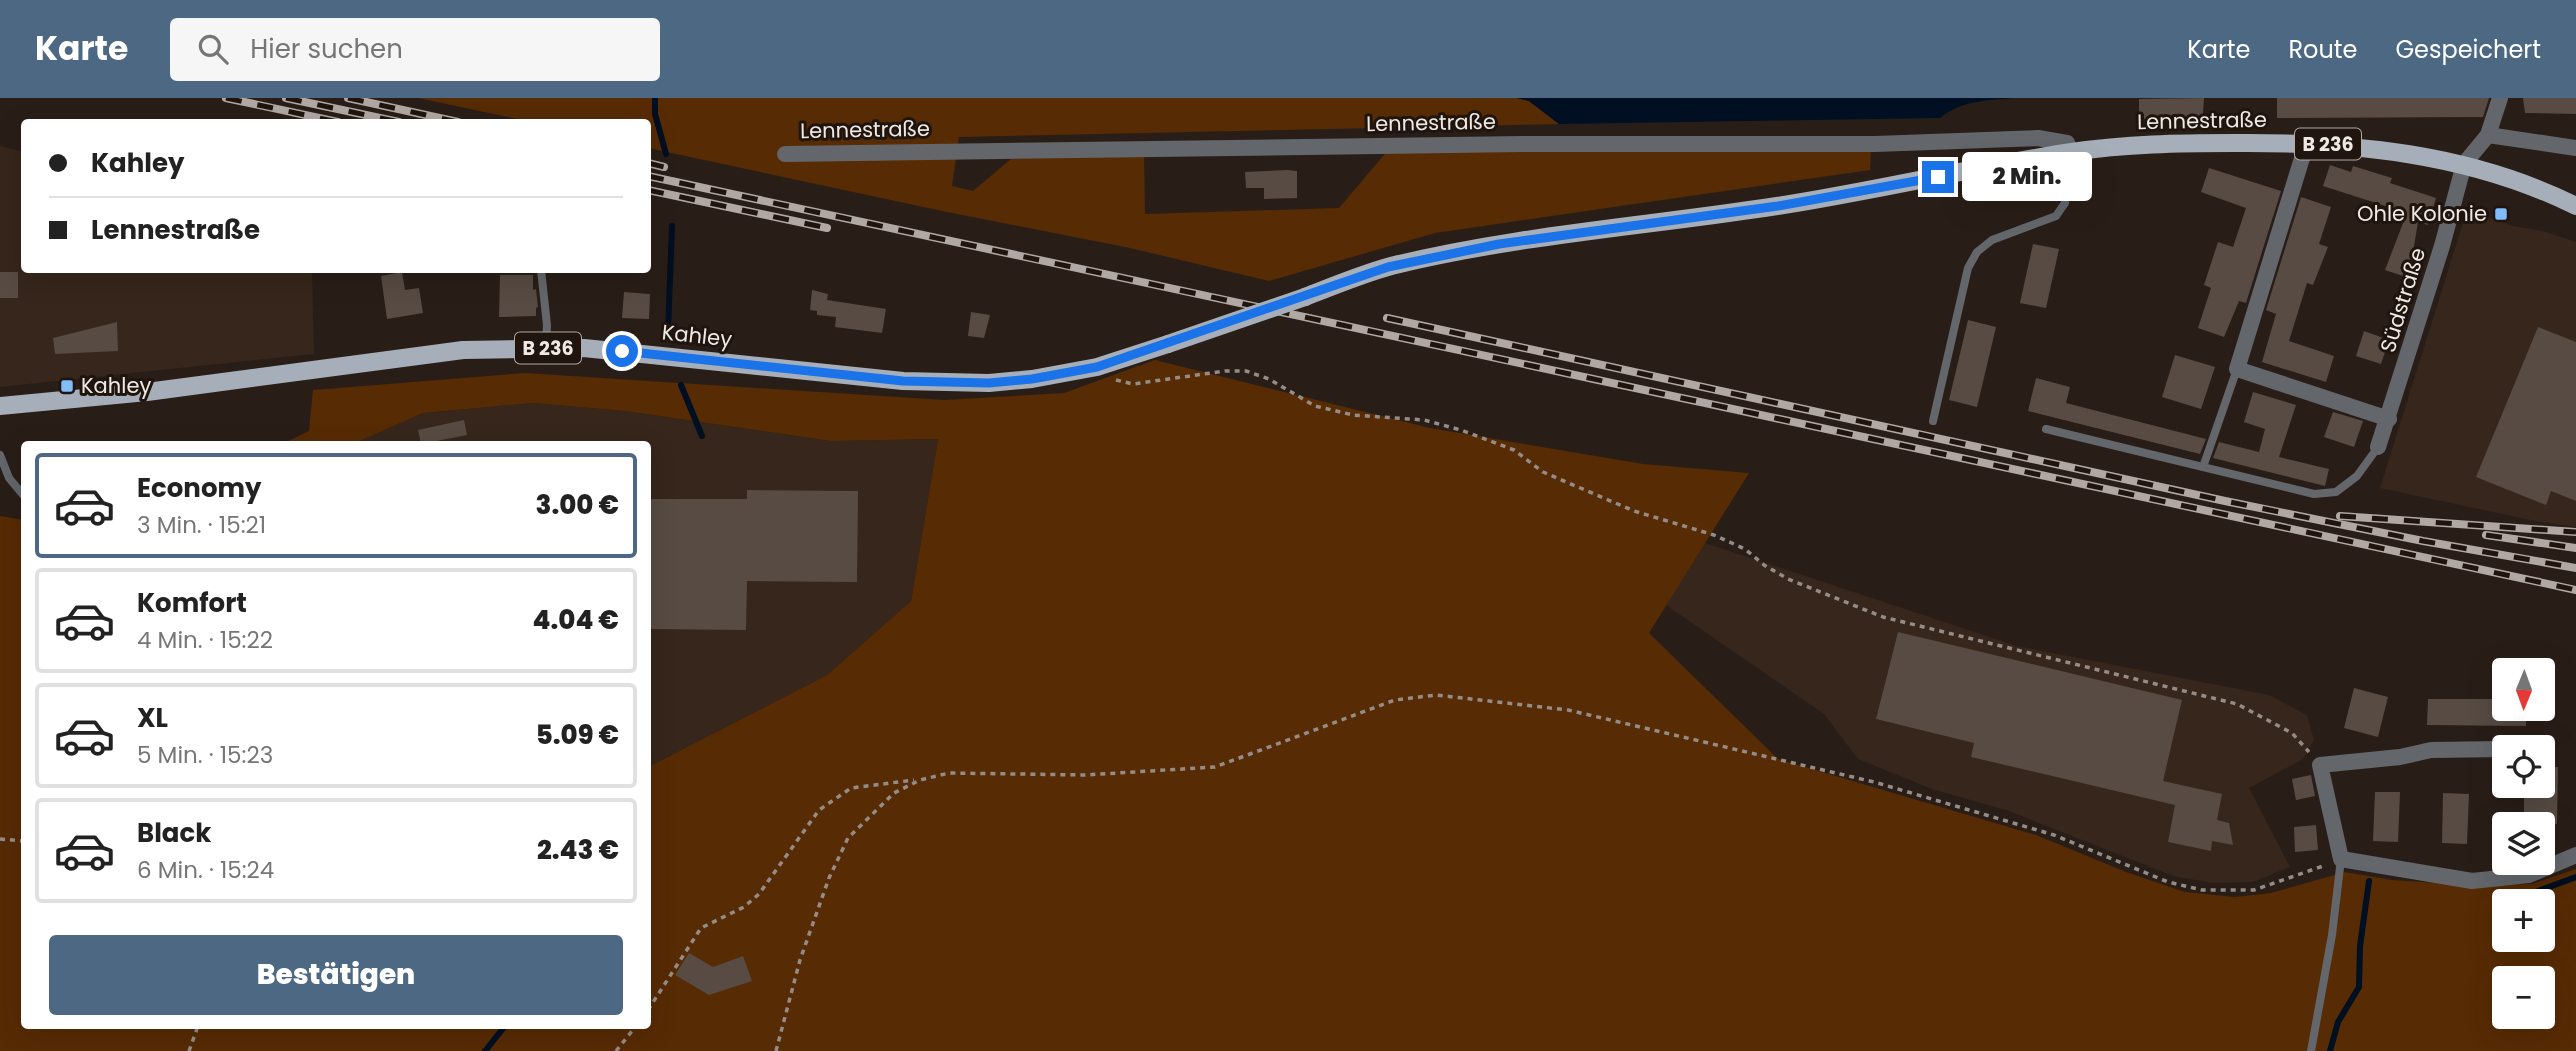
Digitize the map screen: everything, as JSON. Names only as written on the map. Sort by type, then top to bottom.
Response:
[{"type":"main road","name":"Lennestraße","points":[[1097,367],[1388,267],[1499,244],[1778,206],[2071,152],[2148,143],[2306,142],[2384,149],[2464,164],[2509,177],[2576,206]]},
{"type":"main road","name":"Kahley","points":[[0,407],[147,392],[463,350],[546,347],[622,351],[935,383],[1032,379],[1097,367]]},
{"type":"street","points":[[2464,164],[2488,135],[2500,98]]},
{"type":"street","points":[[2488,135],[2576,148]]},
{"type":"street","name":"Lennestraße","points":[[785,153],[1523,144],[1875,144],[2038,138],[2067,142],[2071,152]]},
{"type":"street","points":[[2306,142],[2237,369],[2389,419]]},
{"type":"street","name":"Südstraße","points":[[2378,447],[2442,246],[2464,164]]},
{"type":"street","points":[[2492,749],[2431,750],[2400,757],[2320,765],[2341,859],[2472,881],[2529,875],[2576,855]]},
{"type":"lane","points":[[1933,421],[1968,268],[1978,252],[1992,240],[2056,216],[2065,203],[2071,152]]},
{"type":"lane","points":[[541,273],[547,325],[546,347]]},
{"type":"lane","points":[[2203,467],[2237,369]]},
{"type":"lane","points":[[2046,429],[2314,494],[2336,492],[2357,476],[2378,447]]},
{"type":"lane","points":[[0,455],[9,478],[21,492]]},
{"type":"lane","points":[[2312,1051],[2332,935],[2341,859]]},
{"type":"path","points":[[1097,367],[1118,381],[1133,384],[1225,371],[1246,372],[1269,379],[1315,406],[1353,415],[1424,420],[1461,430],[1514,450],[1544,472],[1634,511],[1714,536],[1745,549],[1763,565],[1788,579],[1883,617],[2237,704],[2292,733],[2320,765]]},
{"type":"path","points":[[651,1005],[701,928],[744,907],[759,894],[819,810],[851,788],[920,780],[948,773],[1085,775],[1214,767],[1395,700],[1436,695],[1568,710],[1874,782],[2054,835],[2168,882],[2202,890],[2255,890],[2341,859]]},
{"type":"path","points":[[776,1051],[800,960],[829,877],[848,838],[894,793],[920,780]]},
{"type":"path","points":[[0,839],[21,841]]},
{"type":"path","points":[[190,1051],[197,1029]]},
{"type":"path","points":[[616,1051],[634,1029]]},
{"type":"shaded area","points":[[418,98],[1517,98],[1529,101],[1559,124],[959,137],[952,186],[973,191],[1011,159],[1144,154],[1145,214],[1339,208],[1389,149],[1871,148],[1870,170],[1435,233],[1269,281],[1130,248],[651,149],[651,119],[517,119]]},
{"type":"shaded area","points":[[0,146],[21,151],[21,273],[312,273],[314,354],[0,387]]},
{"type":"shaded area","points":[[2467,210],[2513,226],[2543,231],[2576,242],[2576,527],[2535,521],[2380,488]]},
{"type":"shaded area","points":[[1155,360],[1430,428],[1643,464],[1749,473],[1649,633],[1778,759],[2036,835],[2126,872],[2185,892],[2235,897],[2271,893],[2345,872],[2392,880],[2468,885],[2532,884],[2576,869],[2576,1051],[0,1051],[0,516],[21,520],[21,1029],[651,1029],[651,765],[827,675],[911,601],[938,439],[831,441],[625,411],[533,403],[423,413],[360,441],[288,441],[309,431],[313,390],[525,373],[944,400],[1064,393]]},
{"type":"shaded area","points":[[533,403],[625,411],[831,441],[938,439],[911,601],[827,675],[651,765],[651,441],[360,441],[423,413]]},
{"type":"shaded area","points":[[1705,543],[2017,646],[2269,695],[2307,715],[2314,740],[2303,759],[2249,788],[2290,867],[2253,882],[2212,883],[2173,876],[2006,810],[1932,789],[1858,759],[1824,714],[1666,605]]},
{"type":"water","points":[[1517,98],[2016,98],[1967,104],[1940,118],[1559,124],[1529,101]]},
{"type":"building","points":[[2204,98],[2203,114],[2200,114],[2199,118],[2162,121],[2144,119],[2144,114],[2139,114],[2139,99]]},
{"type":"building","points":[[2277,98],[2489,98],[2483,117],[2277,118]]},
{"type":"building","points":[[2523,98],[2576,98],[2576,114],[2525,113]]},
{"type":"building","points":[[2330,165],[2351,172],[2353,166],[2392,178],[2390,183],[2436,198],[2428,225],[2418,222],[2413,252],[2418,254],[2409,278],[2385,270],[2405,218],[2400,216],[2401,211],[2323,186]]},
{"type":"building","points":[[2209,168],[2281,191],[2246,303],[2239,301],[2224,337],[2198,328],[2211,288],[2204,285],[2218,242],[2233,247],[2246,208],[2201,192]]},
{"type":"building","points":[[1297,171],[1297,198],[1264,199],[1264,188],[1246,188],[1245,172]]},
{"type":"building","points":[[2301,197],[2331,207],[2319,244],[2328,247],[2313,285],[2307,283],[2289,341],[2334,356],[2326,382],[2262,362],[2276,314],[2266,310]]},
{"type":"building","points":[[2033,244],[2059,249],[2046,308],[2020,303]]},
{"type":"building","points":[[0,272],[18,272],[18,298],[0,298]]},
{"type":"building","points":[[402,273],[405,290],[419,288],[423,313],[387,319],[381,276]]},
{"type":"building","points":[[500,275],[533,275],[533,290],[536,289],[538,307],[536,316],[499,317]]},
{"type":"building","points":[[812,290],[828,294],[827,300],[886,309],[882,333],[835,327],[836,317],[817,315],[817,311],[810,310]]},
{"type":"building","points":[[624,292],[650,294],[649,319],[622,318]]},
{"type":"building","points":[[971,312],[990,315],[984,338],[968,336]]},
{"type":"building","points":[[1968,320],[1996,327],[1977,407],[1949,400]]},
{"type":"building","points":[[117,322],[118,351],[55,354],[53,338]]},
{"type":"building","points":[[2538,327],[2576,342],[2576,501],[2551,491],[2546,505],[2476,477]]},
{"type":"building","points":[[2364,331],[2389,340],[2381,364],[2356,356]]},
{"type":"building","points":[[2175,355],[2215,367],[2201,409],[2162,397]]},
{"type":"building","points":[[2036,378],[2070,387],[2066,403],[2206,439],[2200,454],[2028,411]]},
{"type":"building","points":[[2253,392],[2296,405],[2279,457],[2329,469],[2325,486],[2213,458],[2219,442],[2259,452],[2265,429],[2244,422]]},
{"type":"building","points":[[2333,412],[2363,421],[2354,447],[2324,437]]},
{"type":"building","points":[[464,420],[467,435],[420,441],[418,430]]},
{"type":"building","points":[[747,490],[858,491],[857,582],[747,581],[746,630],[651,629],[651,499],[747,499]]},
{"type":"building","points":[[1898,632],[2182,700],[2163,781],[2222,794],[2217,820],[2229,823],[2233,845],[2212,841],[2211,851],[2168,842],[2175,805],[1971,757],[1974,743],[1876,719]]},
{"type":"building","points":[[2354,688],[2388,697],[2378,737],[2344,728]]},
{"type":"building","points":[[2428,699],[2492,699],[2492,721],[2526,721],[2526,726],[2427,725]]},
{"type":"building","points":[[2555,767],[2558,767],[2557,824],[2555,812],[2524,812],[2524,798],[2555,798]]},
{"type":"building","points":[[2311,775],[2315,796],[2296,800],[2292,779]]},
{"type":"building","points":[[2375,792],[2400,792],[2398,842],[2373,841]]},
{"type":"building","points":[[2443,793],[2469,794],[2467,844],[2442,843]]},
{"type":"building","points":[[2316,825],[2318,850],[2295,852],[2294,827]]},
{"type":"building","points":[[689,953],[713,967],[743,956],[752,981],[709,995],[675,975]]},
{"type":"waterway","points":[[655,98],[655,114],[666,154]]},
{"type":"waterway","points":[[668,331],[672,226]]},
{"type":"waterway","points":[[681,385],[702,436]]},
{"type":"waterway","points":[[2543,889],[2576,877]]},
{"type":"waterway","points":[[2330,1051],[2338,1022],[2359,987],[2360,946],[2369,881]]},
{"type":"waterway","points":[[485,1051],[503,1029]]},
{"type":"railway","points":[[226,98],[324,119]]},
{"type":"railway","points":[[286,98],[385,119]]},
{"type":"railway","points":[[348,98],[444,119]]},
{"type":"railway","points":[[651,164],[664,167]]},
{"type":"railway","points":[[651,177],[2576,590]]},
{"type":"railway","points":[[651,191],[827,228]]},
{"type":"railway","points":[[1387,318],[2225,501],[2423,541],[2576,568]]},
{"type":"railway","points":[[2340,516],[2576,532]]},
{"type":"railway","points":[[2486,535],[2576,548]]},
{"type":"place","name":"Ohle Kolonie","points":[[2501,214]]},
{"type":"place","name":"Kahley","points":[[67,386]]},
{"type":"route","points":[[622,351],[903,381],[989,383],[1032,379],[1097,367],[1388,267],[1499,244],[1778,206],[1938,177]]}]
